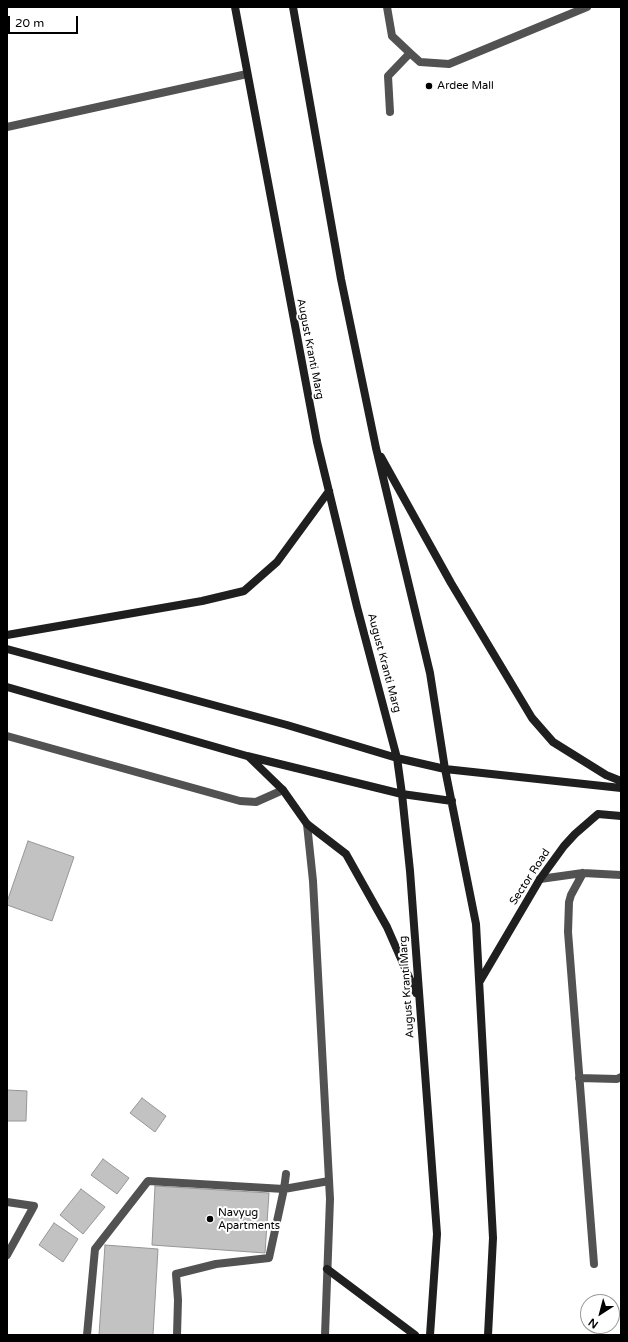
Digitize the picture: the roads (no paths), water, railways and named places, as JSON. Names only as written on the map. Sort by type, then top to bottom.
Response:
[{"type":"main road","name":"August Kranti Marg","points":[[235,7],[317,442],[397,758],[410,871],[437,1234],[430,1335]]},
{"type":"main road","points":[[293,7],[341,279],[376,448],[430,673],[445,769],[476,924],[493,1238],[488,1335]]},
{"type":"main road","points":[[376,448],[455,590],[532,718],[553,742],[606,775],[621,781]]},
{"type":"main road","points":[[7,635],[202,601],[244,591],[277,562],[329,491]]},
{"type":"main road","points":[[7,649],[287,725],[397,758],[445,769],[621,788]]},
{"type":"main road","points":[[7,686],[247,756],[402,794],[452,800]]},
{"type":"main road","points":[[247,756],[283,790],[307,824],[346,854],[387,927],[419,999]]},
{"type":"main road","name":"Sector Road","points":[[480,982],[540,879],[574,834],[598,814],[621,816]]},
{"type":"main road","points":[[327,1269],[415,1335]]},
{"type":"street","points":[[387,7],[392,36],[410,53],[420,62],[449,64],[587,7]]},
{"type":"street","points":[[390,112],[388,76],[410,53]]},
{"type":"street","points":[[7,127],[247,74]]},
{"type":"street","points":[[7,736],[240,801],[256,802],[283,790]]},
{"type":"street","points":[[307,824],[313,881],[330,1199],[325,1335]]},
{"type":"street","points":[[583,873],[571,895],[569,902],[568,932],[594,1264]]},
{"type":"street","points":[[540,879],[583,873],[621,875]]},
{"type":"street","points":[[579,1078],[617,1079],[621,1077]]},
{"type":"street","points":[[177,1335],[178,1300],[176,1274],[216,1264],[269,1258],[286,1174]]},
{"type":"street","points":[[87,1335],[95,1249],[148,1181],[284,1189],[329,1181]]},
{"type":"street","points":[[7,1202],[34,1206],[7,1255]]},
{"type":"place","name":"Ardee Mall","points":[[429,86]]},
{"type":"place","name":"Navyug Apartments","points":[[210,1219]]}]
